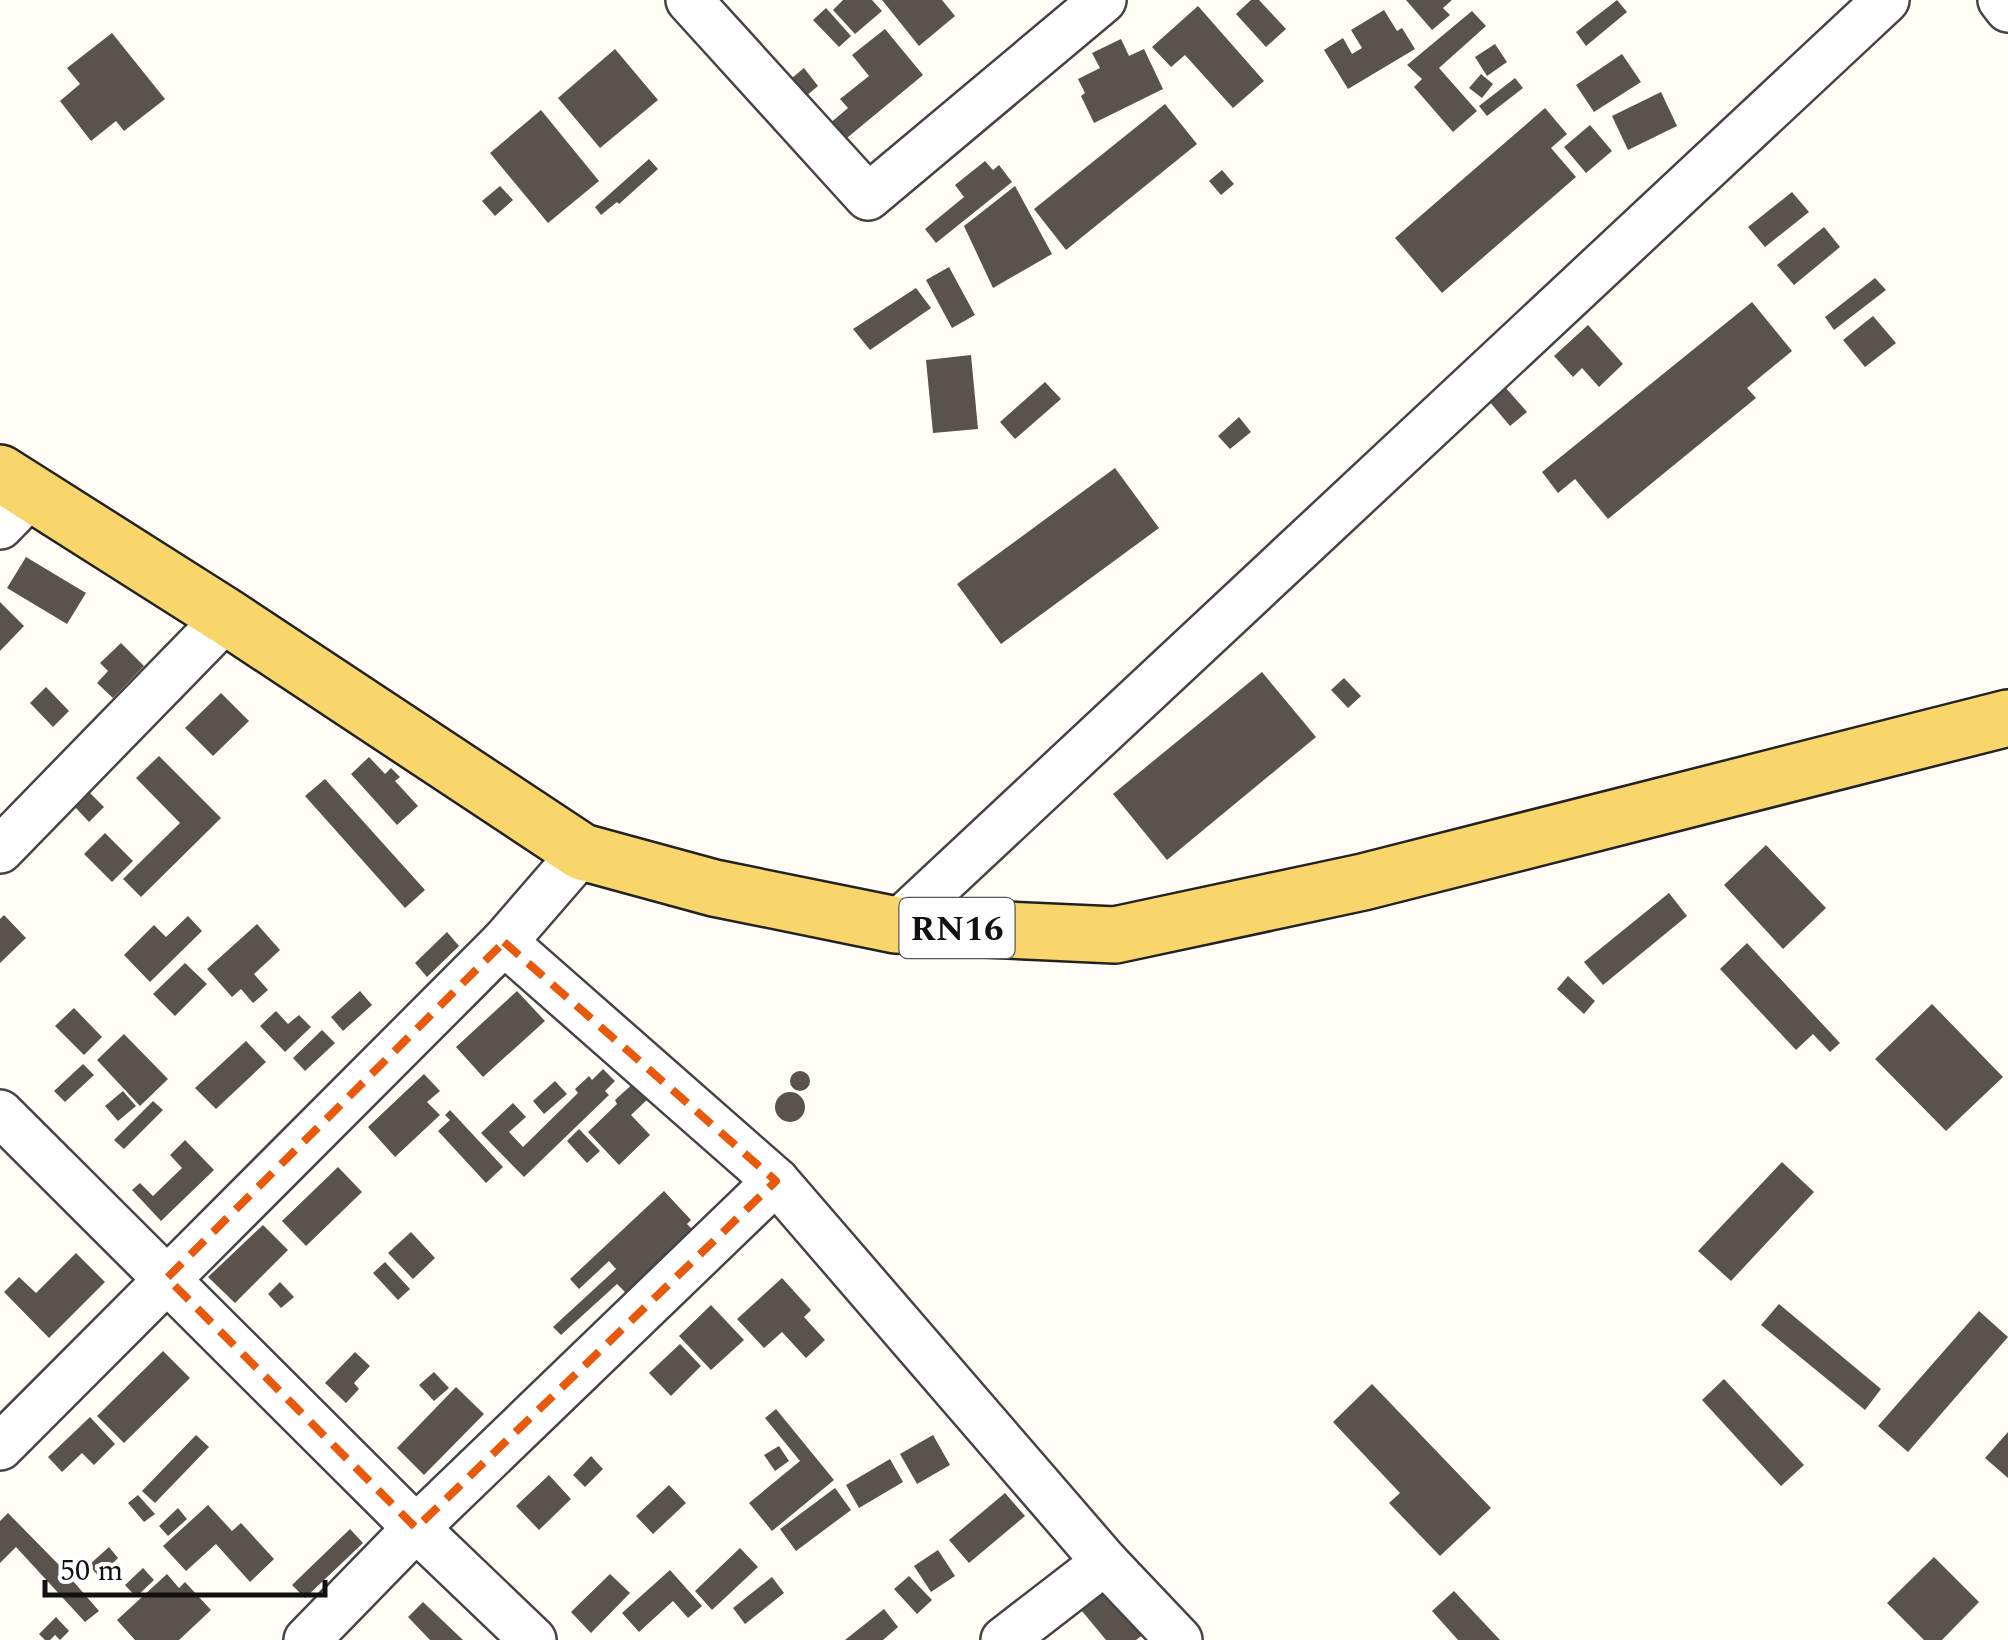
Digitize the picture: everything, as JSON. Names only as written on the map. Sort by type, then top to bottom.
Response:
[{"type":"main road","name":"RN16","points":[[11,497],[227,617],[582,852],[714,888],[896,925],[1115,936],[1363,882],[2008,718]]},
{"type":"street","points":[[689,0],[868,197],[1104,0]]},
{"type":"street","points":[[896,925],[1886,0]]},
{"type":"street","points":[[2001,0],[2008,8]]},
{"type":"street","points":[[0,850],[227,617]]},
{"type":"street","points":[[0,1447],[504,942],[582,852]]},
{"type":"street","points":[[504,942],[776,1181],[1105,1562],[1179,1640]]},
{"type":"street","points":[[0,1113],[533,1640]]},
{"type":"street","points":[[307,1640],[416,1528],[776,1181]]},
{"type":"street","points":[[1004,1640],[1105,1562]]},
{"type":"highlighted area","points":[[504,942],[776,1181],[416,1528],[167,1278]]},
{"type":"building","points":[[843,0],[872,0],[882,11],[855,34],[833,10]]},
{"type":"building","points":[[882,0],[942,0],[955,16],[919,46]]},
{"type":"building","points":[[1251,0],[1259,0],[1286,29],[1266,47],[1236,14]]},
{"type":"building","points":[[1406,0],[1452,0],[1443,8],[1450,15],[1432,30]]},
{"type":"building","points":[[1617,0],[1627,12],[1586,46],[1576,32]]},
{"type":"building","points":[[1198,6],[1264,81],[1233,108],[1185,55],[1171,67],[1152,47]]},
{"type":"building","points":[[826,8],[851,36],[839,47],[813,20]]},
{"type":"building","points":[[1384,10],[1415,49],[1348,89],[1324,50],[1343,38],[1352,54],[1362,48],[1351,30]]},
{"type":"building","points":[[1472,11],[1486,26],[1439,68],[1477,111],[1453,132],[1414,87],[1422,79],[1407,65]]},
{"type":"building","points":[[885,29],[923,75],[836,147],[822,130],[848,108],[840,99],[869,76],[852,55]]},
{"type":"building","points":[[112,33],[165,99],[124,131],[116,121],[91,141],[60,101],[80,84],[67,68]]},
{"type":"building","points":[[1121,39],[1129,56],[1144,49],[1163,89],[1094,123],[1078,79],[1100,68],[1092,53]]},
{"type":"building","points":[[1495,44],[1507,62],[1487,76],[1475,57]]},
{"type":"building","points":[[615,49],[658,100],[600,148],[558,98]]},
{"type":"building","points":[[1622,54],[1641,82],[1594,112],[1576,85]]},
{"type":"building","points":[[804,68],[818,86],[800,101],[786,83]]},
{"type":"building","points":[[1481,74],[1493,84],[1482,98],[1469,88]]},
{"type":"building","points":[[1515,78],[1523,88],[1487,116],[1479,106]]},
{"type":"building","points":[[1661,92],[1677,126],[1628,150],[1612,116]]},
{"type":"building","points":[[1165,104],[1197,144],[1066,250],[1034,209]]},
{"type":"building","points":[[1545,108],[1567,134],[1551,148],[1576,177],[1442,293],[1395,238]]},
{"type":"building","points":[[541,110],[599,181],[548,223],[490,153]]},
{"type":"building","points":[[1590,125],[1612,151],[1586,173],[1564,147]]},
{"type":"building","points":[[649,159],[658,169],[601,215],[595,207]]},
{"type":"building","points":[[985,161],[993,170],[999,165],[1012,182],[936,243],[925,229],[964,197],[955,185]]},
{"type":"building","points":[[1222,170],[1234,184],[1221,195],[1209,181]]},
{"type":"building","points":[[500,186],[513,200],[495,216],[482,201]]},
{"type":"building","points":[[1015,186],[1052,254],[993,288],[964,226]]},
{"type":"building","points":[[1792,192],[1809,212],[1765,247],[1748,227]]},
{"type":"building","points":[[1824,227],[1840,247],[1794,285],[1777,265]]},
{"type":"building","points":[[949,267],[975,315],[952,328],[926,280]]},
{"type":"building","points":[[1875,278],[1886,290],[1834,330],[1825,317]]},
{"type":"building","points":[[916,288],[931,308],[870,350],[853,329]]},
{"type":"building","points":[[1752,302],[1792,351],[1747,388],[1756,398],[1608,519],[1575,479],[1558,493],[1542,472]]},
{"type":"building","points":[[1873,316],[1896,343],[1865,367],[1843,340]]},
{"type":"building","points":[[1588,325],[1623,364],[1599,387],[1582,368],[1573,377],[1554,356]]},
{"type":"building","points":[[971,355],[978,429],[933,433],[926,360]]},
{"type":"building","points":[[1045,382],[1061,399],[1015,439],[1000,422]]},
{"type":"building","points":[[1505,387],[1527,412],[1510,426],[1489,401]]},
{"type":"building","points":[[1239,417],[1251,432],[1230,449],[1218,436]]},
{"type":"building","points":[[1115,468],[1159,528],[1001,644],[957,584]]},
{"type":"building","points":[[26,557],[86,593],[67,624],[7,588]]},
{"type":"building","points":[[0,602],[24,626],[0,651]]},
{"type":"building","points":[[121,643],[144,666],[113,698],[97,683],[108,671],[100,663]]},
{"type":"building","points":[[1262,672],[1316,737],[1167,860],[1113,794]]},
{"type":"building","points":[[1344,678],[1361,696],[1348,708],[1331,690]]},
{"type":"building","points":[[46,687],[69,711],[53,727],[30,703]]},
{"type":"building","points":[[221,693],[249,721],[213,756],[185,728]]},
{"type":"building","points":[[159,756],[221,818],[141,897],[123,879],[180,823],[136,778]]},
{"type":"building","points":[[369,757],[385,774],[391,768],[400,777],[395,781],[418,806],[397,825],[351,774]]},
{"type":"building","points":[[325,779],[425,890],[405,908],[305,796]]},
{"type":"building","points":[[89,792],[104,807],[89,822],[74,806]]},
{"type":"building","points":[[105,833],[133,861],[112,882],[84,854]]},
{"type":"building","points":[[1766,845],[1826,908],[1783,949],[1724,885]]},
{"type":"building","points":[[1669,893],[1687,916],[1603,985],[1584,962]]},
{"type":"building","points":[[4,915],[26,938],[0,963],[0,919]]},
{"type":"building","points":[[188,916],[202,931],[150,982],[124,955],[154,925],[166,937]]},
{"type":"building","points":[[257,924],[280,950],[254,974],[268,990],[253,1003],[241,989],[232,997],[207,969]]},
{"type":"building","points":[[447,932],[459,946],[427,977],[415,963]]},
{"type":"building","points":[[1747,943],[1840,1043],[1830,1052],[1813,1034],[1796,1050],[1720,969]]},
{"type":"building","points":[[185,963],[207,984],[175,1016],[153,994]]},
{"type":"building","points":[[1568,976],[1595,1001],[1584,1014],[1557,989]]},
{"type":"building","points":[[360,991],[372,1005],[343,1031],[331,1017]]},
{"type":"building","points":[[517,991],[545,1021],[483,1077],[456,1047]]},
{"type":"building","points":[[1932,1004],[2003,1077],[1946,1131],[1875,1059]]},
{"type":"building","points":[[74,1008],[102,1037],[84,1055],[55,1026]]},
{"type":"building","points":[[276,1011],[288,1024],[299,1015],[311,1027],[285,1052],[260,1026]]},
{"type":"building","points":[[322,1030],[335,1043],[305,1071],[293,1058]]},
{"type":"building","points":[[124,1034],[168,1079],[140,1106],[97,1060]]},
{"type":"building","points":[[246,1041],[266,1062],[216,1109],[195,1088]]},
{"type":"building","points":[[83,1064],[94,1075],[65,1102],[54,1091]]},
{"type":"building","points":[[603,1069],[615,1081],[605,1091],[609,1095],[524,1177],[481,1133],[513,1103],[526,1117],[509,1132],[523,1147],[578,1093],[575,1089]]},
{"type":"building","points":[[800,1071],[810,1081],[800,1091],[790,1081]]},
{"type":"building","points":[[424,1074],[440,1091],[427,1102],[440,1115],[395,1157],[368,1127]]},
{"type":"building","points":[[555,1081],[567,1094],[544,1114],[533,1101]]},
{"type":"building","points":[[636,1081],[651,1096],[631,1115],[650,1135],[619,1165],[588,1132]]},
{"type":"building","points":[[123,1091],[136,1106],[118,1121],[105,1106]]},
{"type":"building","points":[[790,1092],[801,1096],[805,1107],[801,1118],[790,1122],[779,1118],[775,1107],[779,1096]]},
{"type":"building","points":[[153,1101],[163,1110],[124,1149],[114,1140]]},
{"type":"building","points":[[450,1110],[503,1167],[486,1183],[438,1131],[450,1120],[445,1115]]},
{"type":"building","points":[[579,1129],[600,1151],[587,1163],[567,1141]]},
{"type":"building","points":[[185,1140],[214,1170],[161,1221],[132,1190],[140,1183],[153,1196],[182,1168],[170,1155]]},
{"type":"building","points":[[1782,1162],[1814,1192],[1731,1281],[1698,1251]]},
{"type":"building","points":[[338,1167],[362,1192],[306,1246],[282,1221]]},
{"type":"building","points":[[664,1191],[691,1220],[687,1224],[694,1231],[627,1294],[617,1284],[561,1335],[553,1327],[616,1269],[609,1261],[579,1289],[570,1279]]},
{"type":"building","points":[[263,1225],[288,1250],[235,1303],[208,1277]]},
{"type":"building","points":[[411,1232],[435,1258],[413,1279],[388,1253]]},
{"type":"building","points":[[76,1253],[105,1282],[49,1338],[4,1292],[19,1277],[36,1293]]},
{"type":"building","points":[[385,1262],[410,1289],[398,1300],[373,1273]]},
{"type":"building","points":[[782,1278],[811,1310],[804,1317],[825,1340],[806,1358],[782,1332],[764,1348],[737,1319]]},
{"type":"building","points":[[280,1282],[294,1297],[281,1308],[268,1294]]},
{"type":"building","points":[[1779,1304],[1881,1389],[1865,1410],[1761,1325]]},
{"type":"building","points":[[711,1305],[744,1340],[711,1370],[679,1336]]},
{"type":"building","points":[[1979,1311],[2008,1337],[1908,1452],[1878,1426]]},
{"type":"building","points":[[680,1344],[701,1366],[671,1396],[649,1373]]},
{"type":"building","points":[[163,1351],[190,1378],[124,1443],[97,1416]]},
{"type":"building","points":[[355,1352],[370,1366],[354,1383],[359,1389],[346,1403],[325,1383]]},
{"type":"building","points":[[434,1372],[449,1388],[434,1401],[419,1385]]},
{"type":"building","points":[[1724,1379],[1804,1465],[1781,1486],[1702,1400]]},
{"type":"building","points":[[1372,1384],[1491,1508],[1440,1556],[1389,1503],[1400,1493],[1333,1422]]},
{"type":"building","points":[[456,1387],[484,1414],[424,1475],[397,1448]]},
{"type":"building","points":[[776,1409],[834,1480],[772,1531],[749,1503],[800,1461],[765,1418]]},
{"type":"building","points":[[90,1417],[115,1444],[94,1465],[82,1453],[62,1472],[48,1457]]},
{"type":"building","points":[[2008,1432],[2008,1478],[1985,1458]]},
{"type":"building","points":[[196,1435],[209,1447],[155,1503],[142,1491]]},
{"type":"building","points":[[933,1435],[950,1465],[917,1484],[900,1454]]},
{"type":"building","points":[[779,1446],[789,1461],[775,1471],[764,1455]]},
{"type":"building","points":[[591,1456],[603,1469],[585,1487],[573,1475]]},
{"type":"building","points":[[890,1459],[903,1482],[859,1508],[846,1485]]},
{"type":"building","points":[[549,1475],[571,1499],[539,1530],[516,1506]]},
{"type":"building","points":[[669,1485],[686,1503],[653,1534],[636,1516]]},
{"type":"building","points":[[835,1488],[851,1510],[796,1551],[780,1529]]},
{"type":"building","points":[[1005,1493],[1025,1516],[969,1563],[949,1540]]},
{"type":"building","points":[[138,1495],[155,1514],[144,1522],[128,1503]]},
{"type":"building","points":[[208,1505],[232,1531],[241,1523],[274,1559],[250,1582],[216,1544],[186,1571],[163,1546]]},
{"type":"building","points":[[178,1508],[187,1519],[168,1536],[159,1526]]},
{"type":"building","points":[[8,1513],[99,1611],[85,1622],[16,1547],[0,1563],[0,1521]]},
{"type":"building","points":[[350,1529],[363,1543],[305,1598],[292,1585]]},
{"type":"building","points":[[109,1547],[118,1558],[99,1577],[89,1565]]},
{"type":"building","points":[[740,1548],[758,1567],[712,1610],[695,1591]]},
{"type":"building","points":[[938,1550],[955,1576],[931,1592],[914,1566]]},
{"type":"building","points":[[1934,1557],[1979,1602],[1942,1640],[1924,1640],[1887,1603]]},
{"type":"building","points":[[1088,1565],[1144,1634],[1136,1640],[1106,1640],[1062,1587]]},
{"type":"building","points":[[143,1568],[154,1580],[136,1597],[125,1585]]},
{"type":"building","points":[[670,1570],[702,1606],[688,1618],[673,1601],[639,1632],[622,1613]]},
{"type":"building","points":[[167,1574],[179,1588],[185,1582],[211,1610],[179,1640],[135,1640],[117,1620]]},
{"type":"building","points":[[610,1574],[630,1593],[591,1633],[571,1612]]},
{"type":"building","points":[[909,1576],[932,1600],[917,1614],[894,1589]]},
{"type":"building","points":[[772,1577],[784,1593],[745,1624],[733,1608]]},
{"type":"building","points":[[1454,1591],[1500,1640],[1458,1640],[1432,1611]]},
{"type":"building","points":[[423,1602],[463,1640],[430,1640],[408,1617]]},
{"type":"building","points":[[884,1609],[898,1627],[883,1640],[845,1640]]},
{"type":"building","points":[[56,1617],[69,1631],[60,1640],[55,1635],[45,1640],[39,1634]]}]
